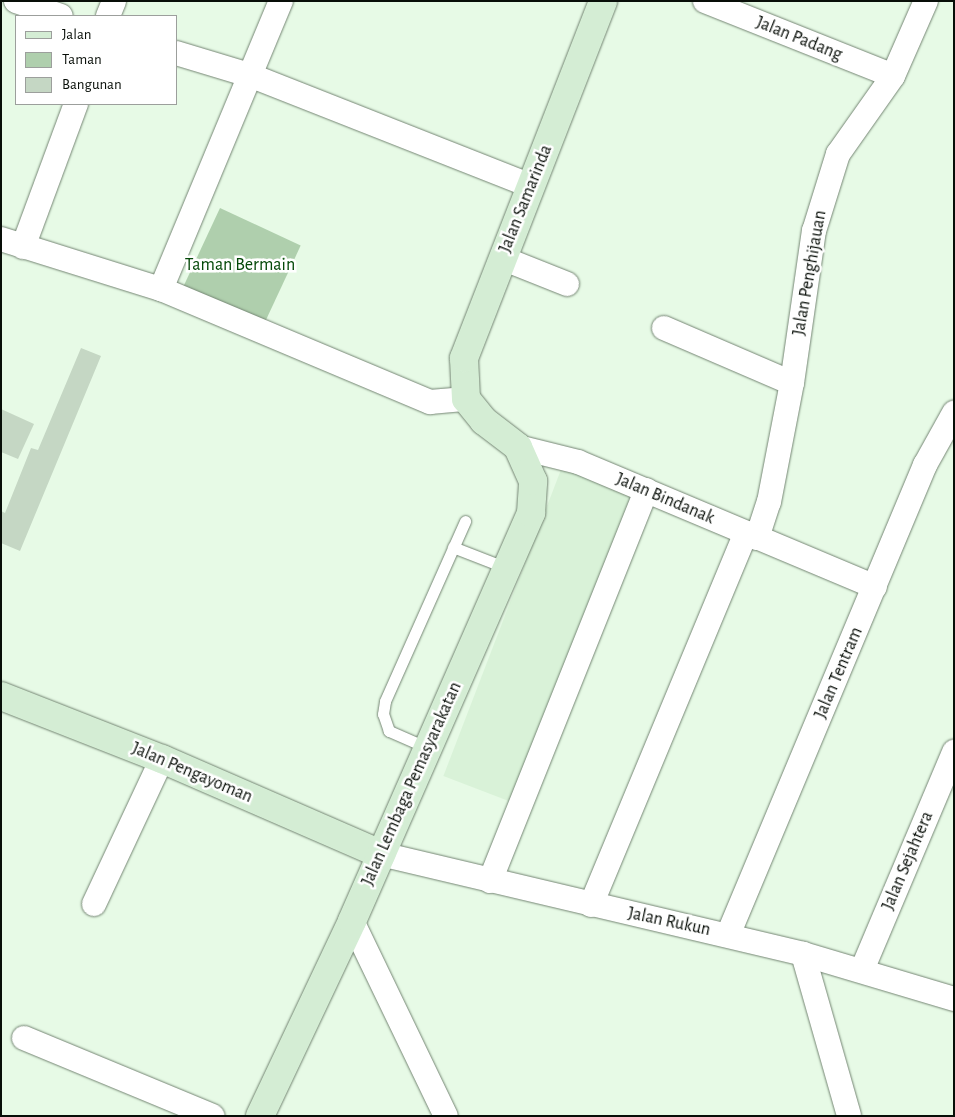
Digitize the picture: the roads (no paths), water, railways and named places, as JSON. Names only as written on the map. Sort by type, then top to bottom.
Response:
[{"type":"street","points":[[16,1],[58,15]]},
{"type":"street","points":[[108,15],[114,1]]},
{"type":"street","points":[[161,289],[252,76],[281,1]]},
{"type":"street","name":"Jalan Samarinda","points":[[466,399],[464,358],[603,1]]},
{"type":"street","name":"Jalan Padang","points":[[705,1],[893,76]]},
{"type":"street","name":"Jalan Penghijauan","points":[[590,905],[752,535],[769,502],[792,382],[814,231],[838,154],[893,76],[926,1]]},
{"type":"street","points":[[178,54],[252,76],[531,186]]},
{"type":"street","points":[[23,247],[76,105]]},
{"type":"street","points":[[1,239],[161,289],[430,402],[466,399]]},
{"type":"street","points":[[502,258],[567,284]]},
{"type":"street","points":[[664,328],[792,382]]},
{"type":"street","name":"Jalan Bindanak","points":[[466,399],[484,421],[518,447],[578,462],[875,587]]},
{"type":"street","name":"Jalan Tentram","points":[[728,935],[925,464],[954,413]]},
{"type":"street","name":"Jalan Lembaga Pemasyarakatan","points":[[260,1116],[352,921],[530,513],[533,481],[518,447]]},
{"type":"street","points":[[490,881],[646,490]]},
{"type":"street","name":"Jalan Pengayoman","points":[[4,702],[162,758],[381,854]]},
{"type":"street","name":"Jalan Sejahtera","points":[[862,970],[954,752]]},
{"type":"street","points":[[94,904],[162,758]]},
{"type":"street","name":"Jalan Rukun","points":[[381,854],[590,905],[728,935],[862,970],[954,999]]},
{"type":"street","points":[[352,921],[446,1116]]},
{"type":"street","points":[[803,954],[849,1116]]},
{"type":"street","points":[[24,1038],[212,1116]]},
{"type":"lane","points":[[428,748],[389,731],[383,714],[465,521]]},
{"type":"lane","points":[[453,547],[507,568]]},
{"type":"park label","name":"Taman Bermain","points":[[240,265]]}]
